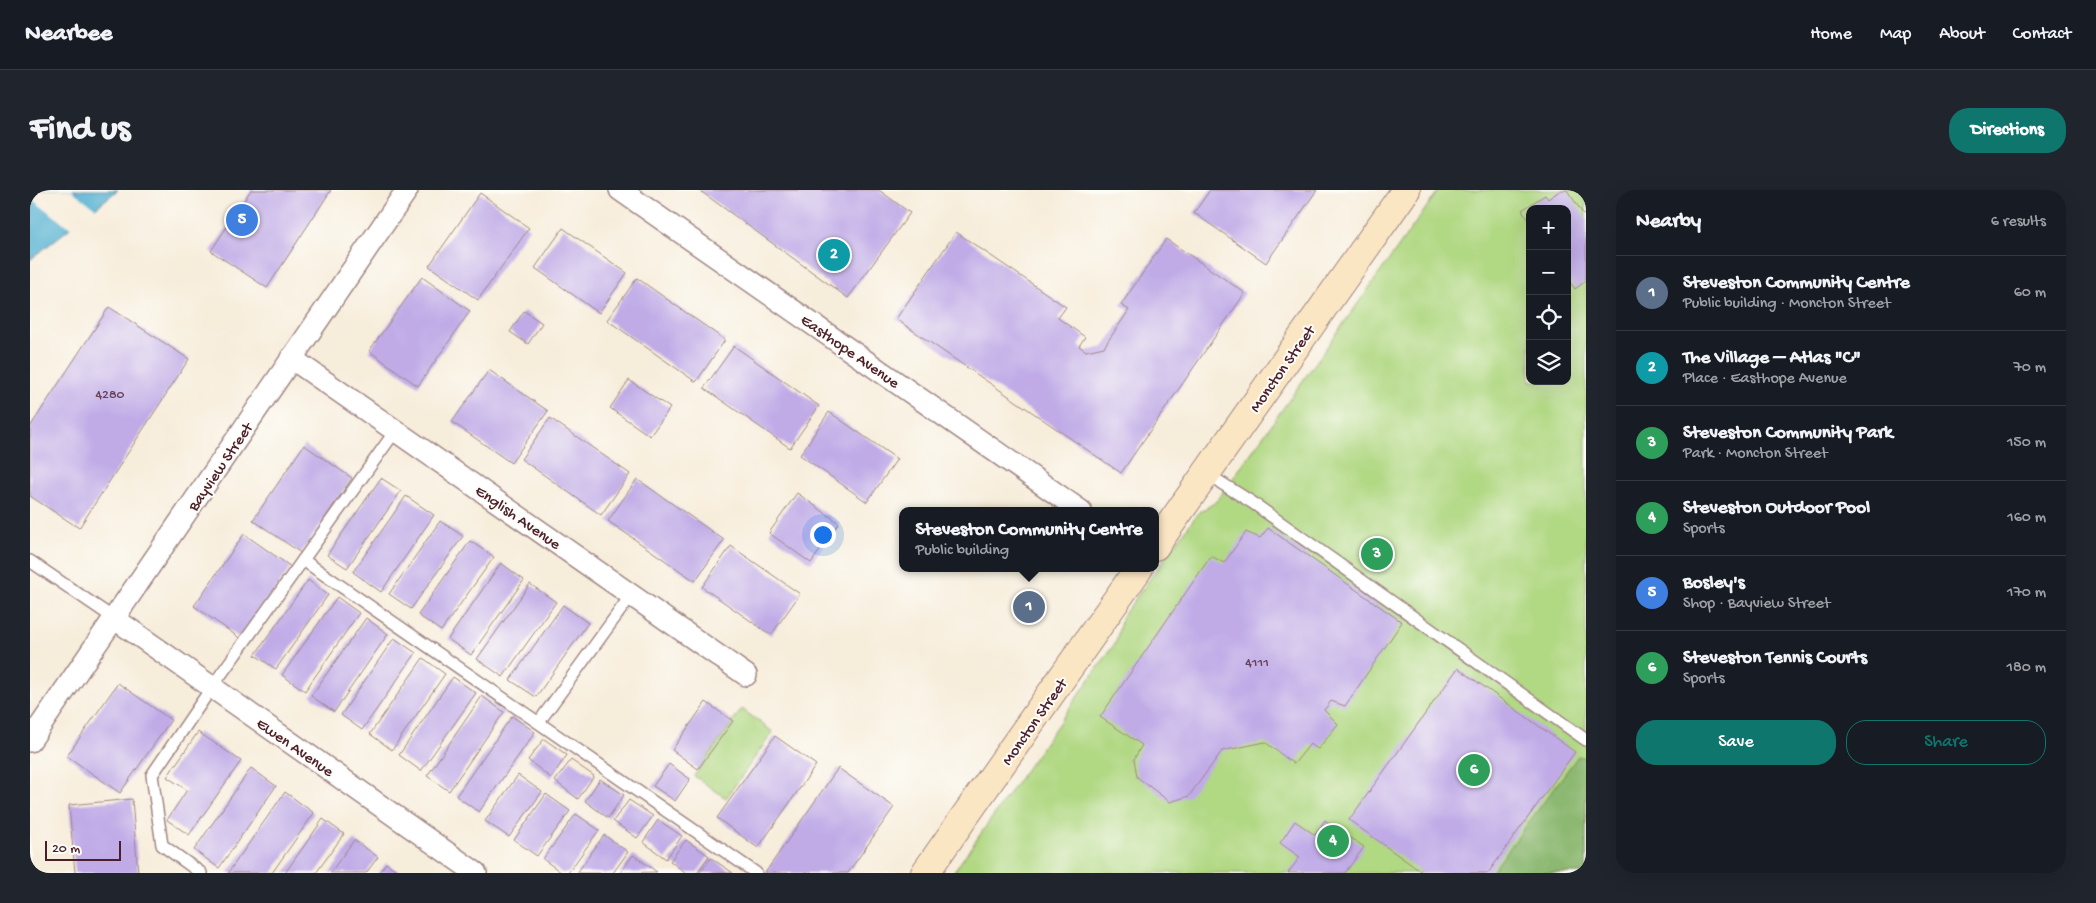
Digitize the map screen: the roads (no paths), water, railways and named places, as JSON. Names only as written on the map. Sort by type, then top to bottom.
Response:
[{"type":"street","name":"Bayview Street","points":[[30,741],[407,190]]},
{"type":"street","name":"Easthope Avenue","points":[[620,190],[1075,507]]},
{"type":"street","name":"Moncton Street","points":[[1159,540],[1406,190]]},
{"type":"street","name":"English Avenue","points":[[291,358],[746,675]]},
{"type":"street","name":"Moncton Street","points":[[925,873],[1136,572]]},
{"type":"street","name":"Ewen Avenue","points":[[115,619],[476,873]]},
{"type":"lane","points":[[201,873],[162,845],[152,774],[212,686],[396,430]]},
{"type":"lane","points":[[1207,474],[1253,503],[1586,740]]},
{"type":"lane","points":[[304,560],[756,873]]},
{"type":"lane","points":[[30,561],[115,619]]},
{"type":"lane","points":[[539,722],[632,594]]},
{"type":"water","points":[[30,190],[118,190],[30,260]]},
{"type":"place","name":"Bosley's","points":[[242,220]]},
{"type":"place","name":"The Village – Atlas \"C\"","points":[[834,255]]},
{"type":"place","name":"Steveston Community Park","points":[[1377,554]]},
{"type":"place","name":"Steveston Community Centre","points":[[1029,607]]},
{"type":"place","name":"Steveston Tennis Courts","points":[[1474,770]]},
{"type":"place","name":"Steveston Outdoor Pool","points":[[1333,841]]}]
